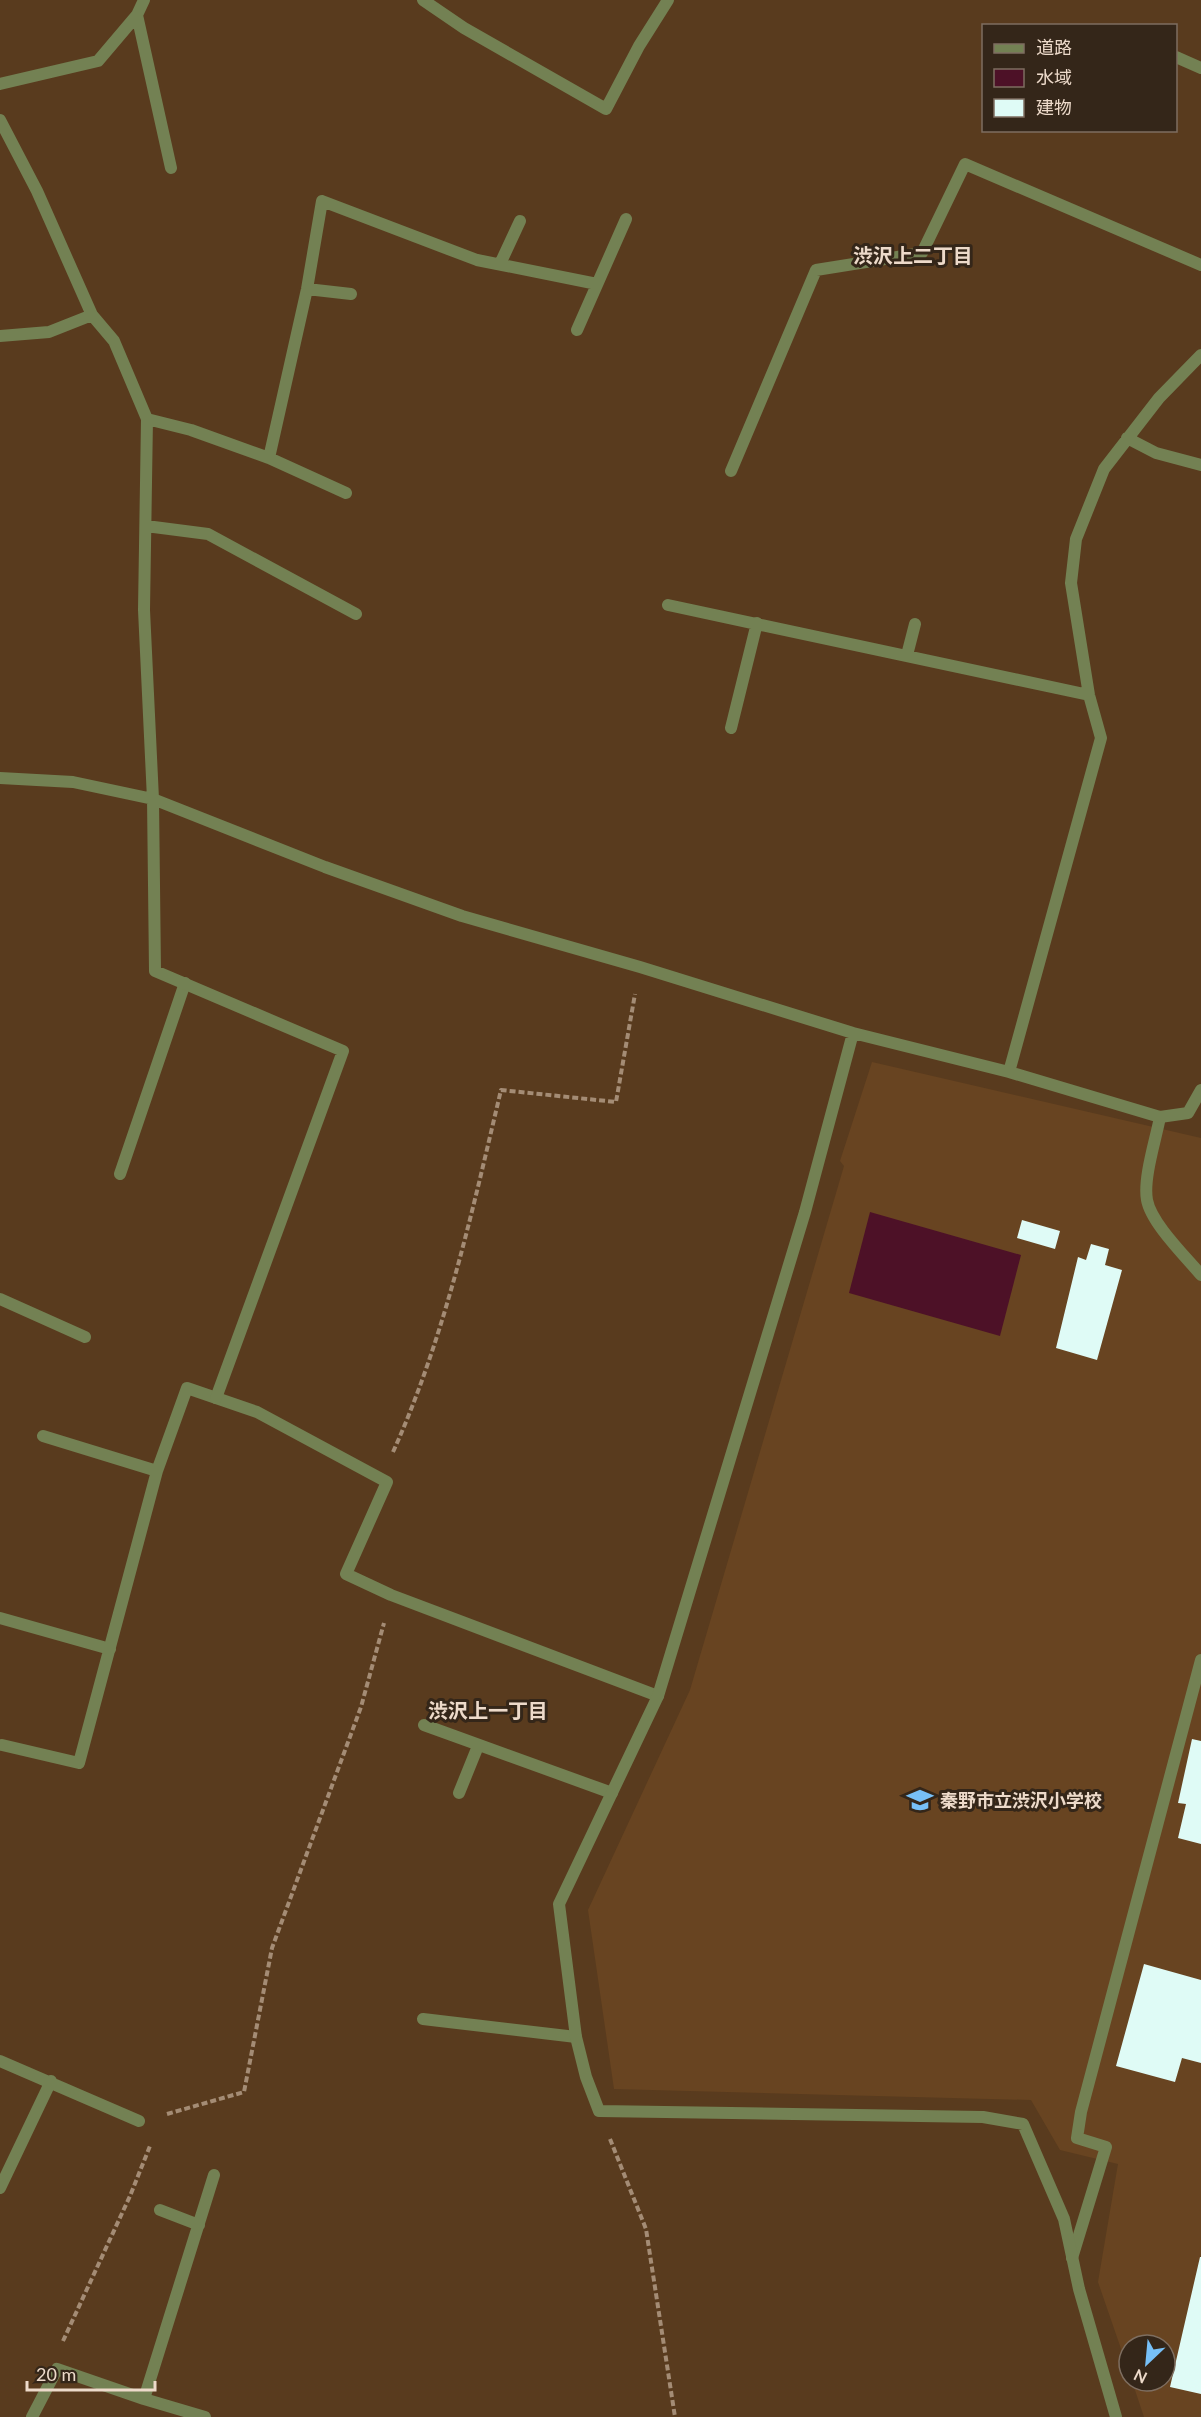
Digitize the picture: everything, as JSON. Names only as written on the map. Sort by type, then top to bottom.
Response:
[{"type":"street","points":[[0,84],[98,62],[137,15],[144,0]]},
{"type":"street","points":[[423,0],[464,28],[606,109],[639,46],[668,0]]},
{"type":"street","points":[[137,15],[171,168]]},
{"type":"street","points":[[1177,57],[1201,68]]},
{"type":"street","points":[[0,120],[36,191],[92,315],[114,341],[147,419],[144,610],[153,799],[154,971],[343,1051],[216,1398]]},
{"type":"street","points":[[731,471],[816,270],[922,253],[965,164],[1201,265]]},
{"type":"street","points":[[268,458],[307,289],[322,201],[466,257],[597,284]]},
{"type":"street","points":[[577,330],[626,219]]},
{"type":"street","points":[[500,264],[520,221]]},
{"type":"street","points":[[307,289],[351,294]]},
{"type":"street","points":[[0,336],[49,332],[92,315]]},
{"type":"street","points":[[1009,1072],[1101,738],[1089,695],[1071,583],[1076,539],[1104,469],[1159,398],[1201,355]]},
{"type":"street","points":[[147,419],[191,430],[268,458],[346,493]]},
{"type":"street","points":[[1127,438],[1156,453],[1201,465]]},
{"type":"street","points":[[146,526],[208,534],[356,614]]},
{"type":"street","points":[[668,605],[1089,695]]},
{"type":"street","points":[[731,728],[757,623]]},
{"type":"street","points":[[907,655],[915,624]]},
{"type":"street","points":[[0,778],[73,782],[153,799],[325,867],[462,916],[640,967],[853,1034],[1009,1072],[1160,1117],[1188,1113],[1201,1090]]},
{"type":"street","points":[[120,1174],[185,983]]},
{"type":"street","points":[[853,1034],[801,1223],[658,1696],[559,1904],[576,2037],[586,2077],[599,2111],[983,2117],[1023,2124],[1064,2219],[1072,2258],[1116,2417]]},
{"type":"street","points":[[1160,1117],[1149,1168],[1147,1200],[1160,1227],[1201,1275]]},
{"type":"street","points":[[0,1299],[85,1337]]},
{"type":"street","points":[[2,1745],[79,1763],[157,1471],[187,1388],[257,1412],[387,1482],[346,1574],[391,1595],[658,1696]]},
{"type":"street","points":[[43,1436],[157,1471]]},
{"type":"street","points":[[0,1618],[110,1649]]},
{"type":"street","points":[[1072,2258],[1106,2147],[1077,2138],[1081,2112],[1201,1660]]},
{"type":"street","points":[[424,1725],[612,1793]]},
{"type":"street","points":[[459,1793],[478,1746]]},
{"type":"street","points":[[423,2019],[576,2037]]},
{"type":"street","points":[[0,2061],[51,2081],[139,2121]]},
{"type":"street","points":[[0,2188],[51,2081]]},
{"type":"street","points":[[144,2399],[214,2175]]},
{"type":"street","points":[[160,2210],[199,2225]]},
{"type":"street","points":[[32,2417],[57,2369],[205,2417]]},
{"type":"path","points":[[380,1479],[414,1405],[459,1264],[501,1090],[616,1102],[640,967]]},
{"type":"path","points":[[244,2092],[272,1948],[360,1707],[391,1595]]},
{"type":"path","points":[[599,2111],[646,2229],[675,2417]]},
{"type":"shaded area","name":"秦野市立渋沢小学校","points":[[872,1062],[1201,1138],[1201,2417],[1144,2417],[1136,2393],[1177,2393],[1177,2333],[1117,2333],[1117,2337],[1098,2282],[1118,2164],[1060,2150],[1031,2100],[614,2089],[588,1910],[690,1690],[844,1166],[840,1161]]},
{"type":"water","points":[[870,1212],[1021,1255],[1000,1336],[849,1293]]},
{"type":"building","points":[[1022,1220],[1060,1231],[1055,1249],[1017,1238]]},
{"type":"building","points":[[1091,1244],[1109,1249],[1105,1265],[1122,1270],[1097,1360],[1056,1348],[1078,1257],[1086,1260]]},
{"type":"building","points":[[1192,1739],[1201,1741],[1201,1844],[1178,1838],[1186,1804],[1178,1803]]},
{"type":"building","points":[[1144,1964],[1201,1980],[1201,2063],[1182,2058],[1175,2082],[1116,2066]]},
{"type":"building","points":[[1201,2257],[1201,2394],[1177,2389],[1177,2357]]},
{"type":"place","name":"秦野市立渋沢小学校","points":[[920,1800]]},
{"type":"district","name":"渋沢上二丁目","points":[[913,255]]},
{"type":"district","name":"渋沢上一丁目","points":[[488,1710]]}]
